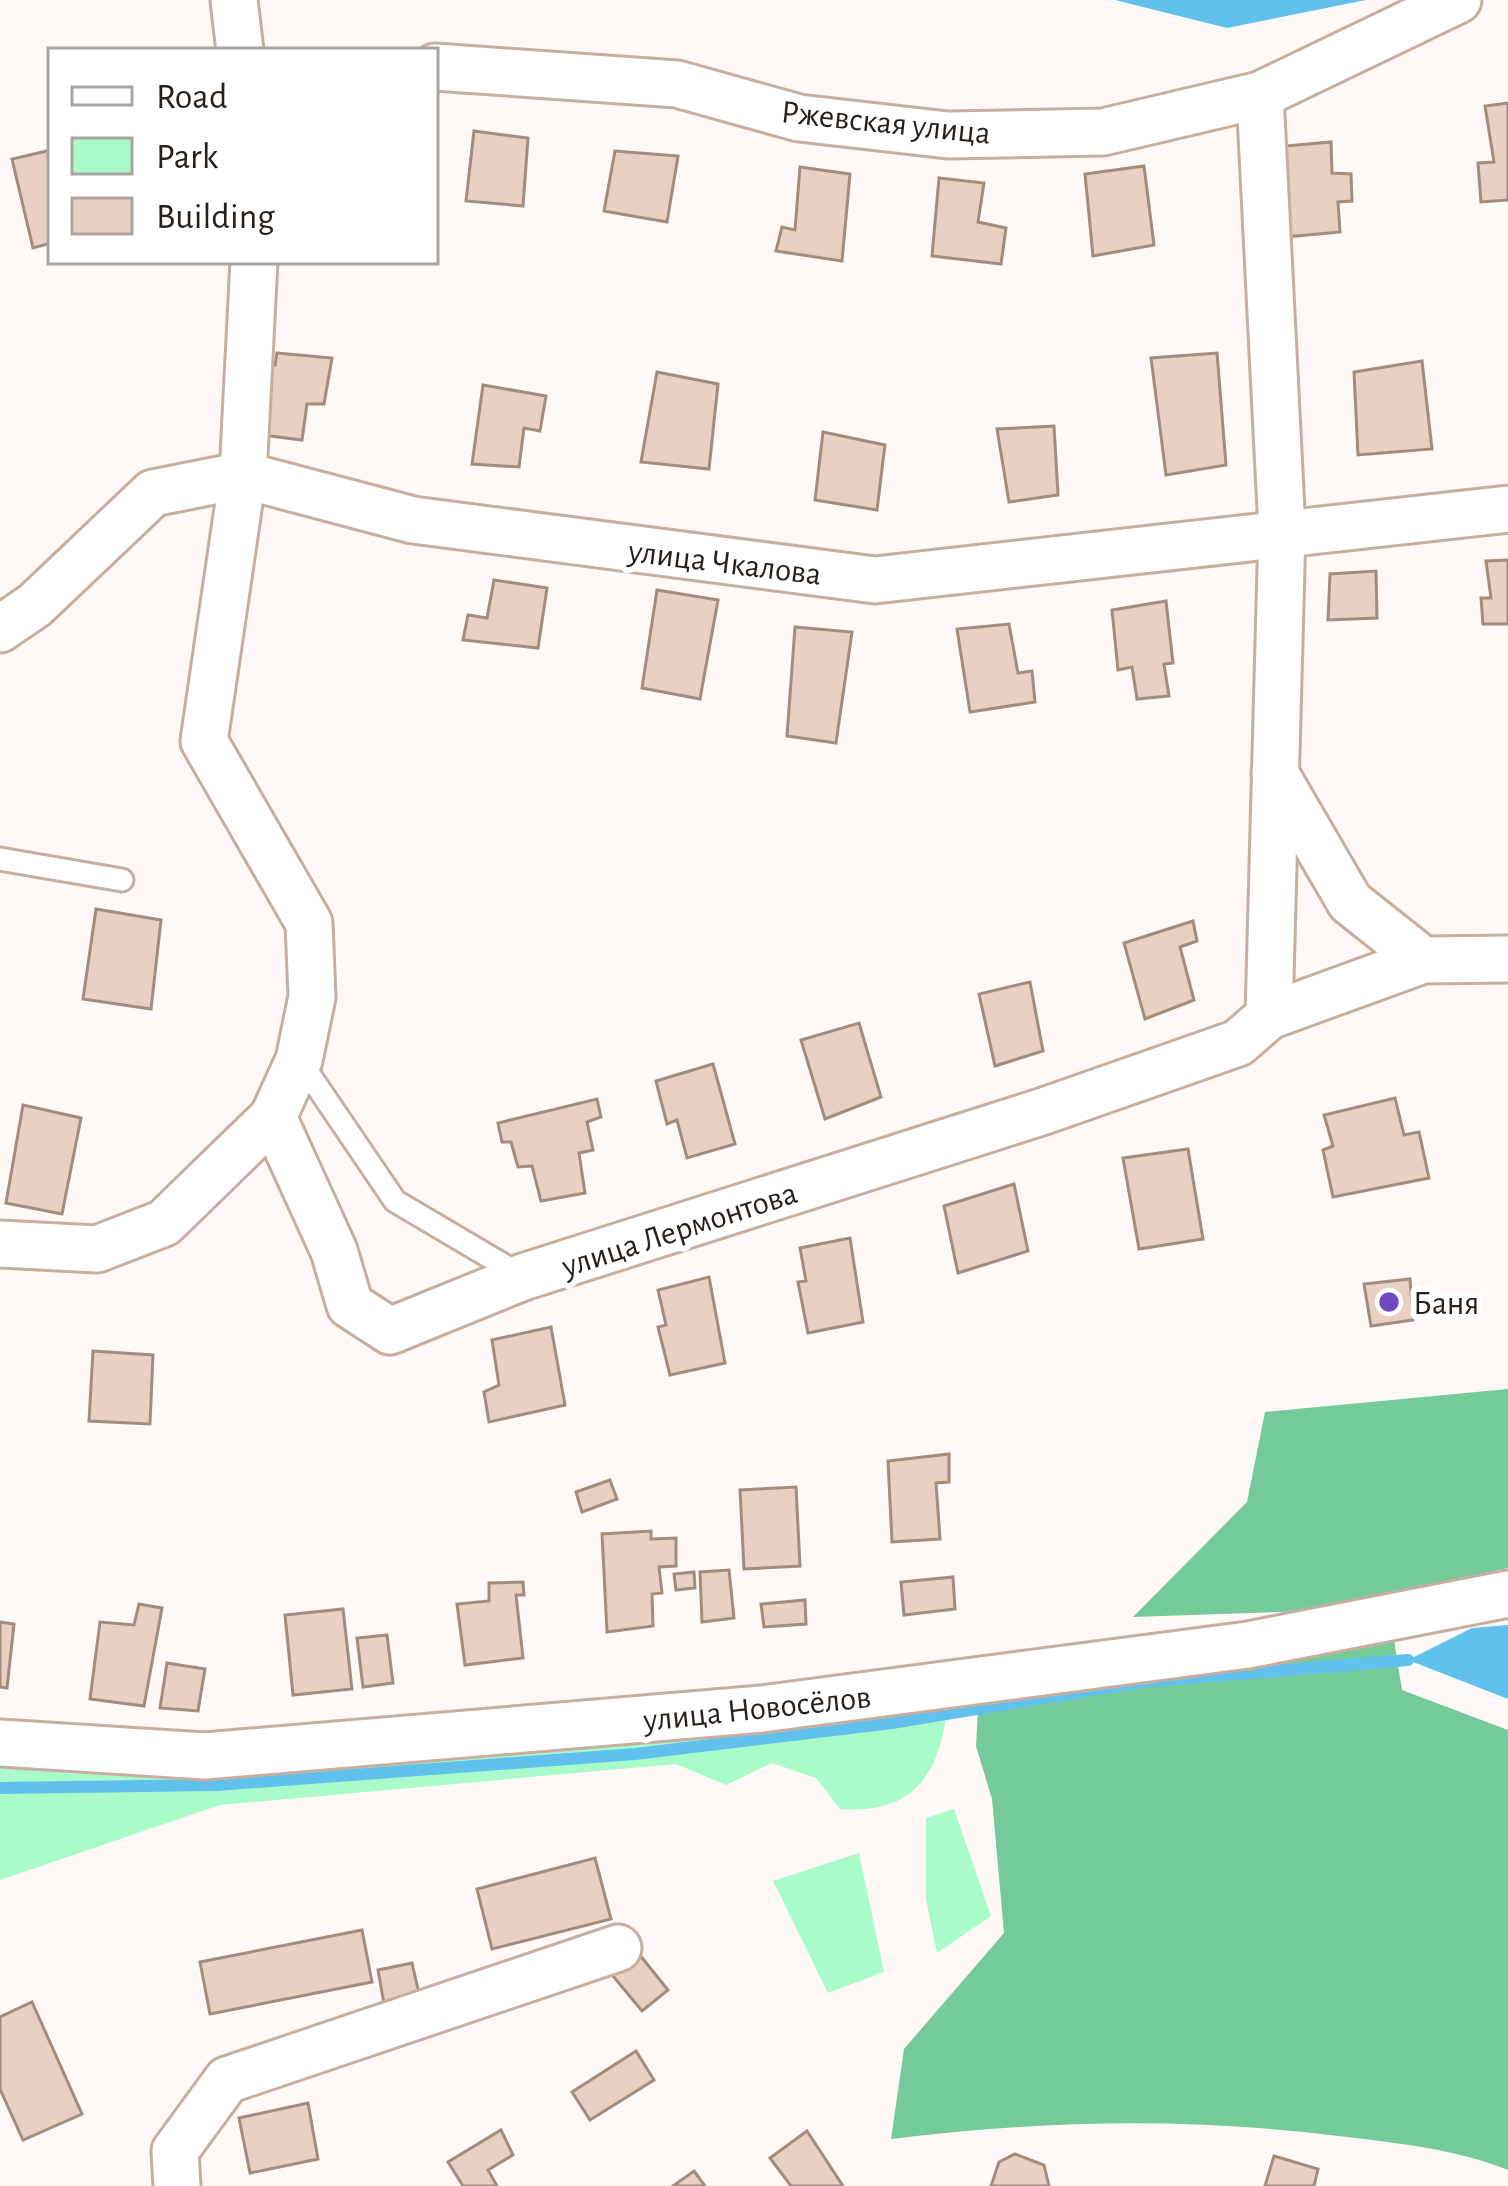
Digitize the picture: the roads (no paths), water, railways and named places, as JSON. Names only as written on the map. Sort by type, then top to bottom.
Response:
[{"type":"street","points":[[234,0],[241,48]]},
{"type":"street","name":"Ржевская улица","points":[[438,67],[676,84],[800,118],[948,135],[1103,132],[1260,95],[1458,0]]},
{"type":"street","points":[[1260,95],[1282,530],[1268,1016]]},
{"type":"street","points":[[0,1244],[97,1249],[164,1223],[274,1118],[299,1060],[312,998],[309,923],[204,741],[243,475],[254,264]]},
{"type":"street","name":"улица Чкалова","points":[[0,629],[35,604],[153,493],[243,475],[413,520],[875,580],[1282,530],[1508,509]]},
{"type":"street","points":[[1274,772],[1350,902],[1423,961]]},
{"type":"street","name":"улица Лермонтова","points":[[274,1118],[334,1251],[350,1305],[390,1331],[524,1277],[1238,1043],[1268,1016],[1423,961],[1508,959]]},
{"type":"street","name":"улица Новосёлов","points":[[0,1743],[206,1756],[762,1709],[1248,1646],[1508,1594]]},
{"type":"street","points":[[178,2186],[176,2151],[227,2080],[618,1948]]},
{"type":"lane","points":[[0,859],[122,880]]},
{"type":"lane","points":[[299,1060],[395,1201],[524,1277]]},
{"type":"water","points":[[1115,0],[1366,0],[1227,28]]},
{"type":"water","points":[[1508,1625],[1508,1699],[1408,1660],[1472,1628]]},
{"type":"waterway","points":[[0,1788],[216,1785],[635,1754],[892,1723],[1141,1682],[1408,1660]]},
{"type":"place","name":"Баня","points":[[1389,1302]]}]
